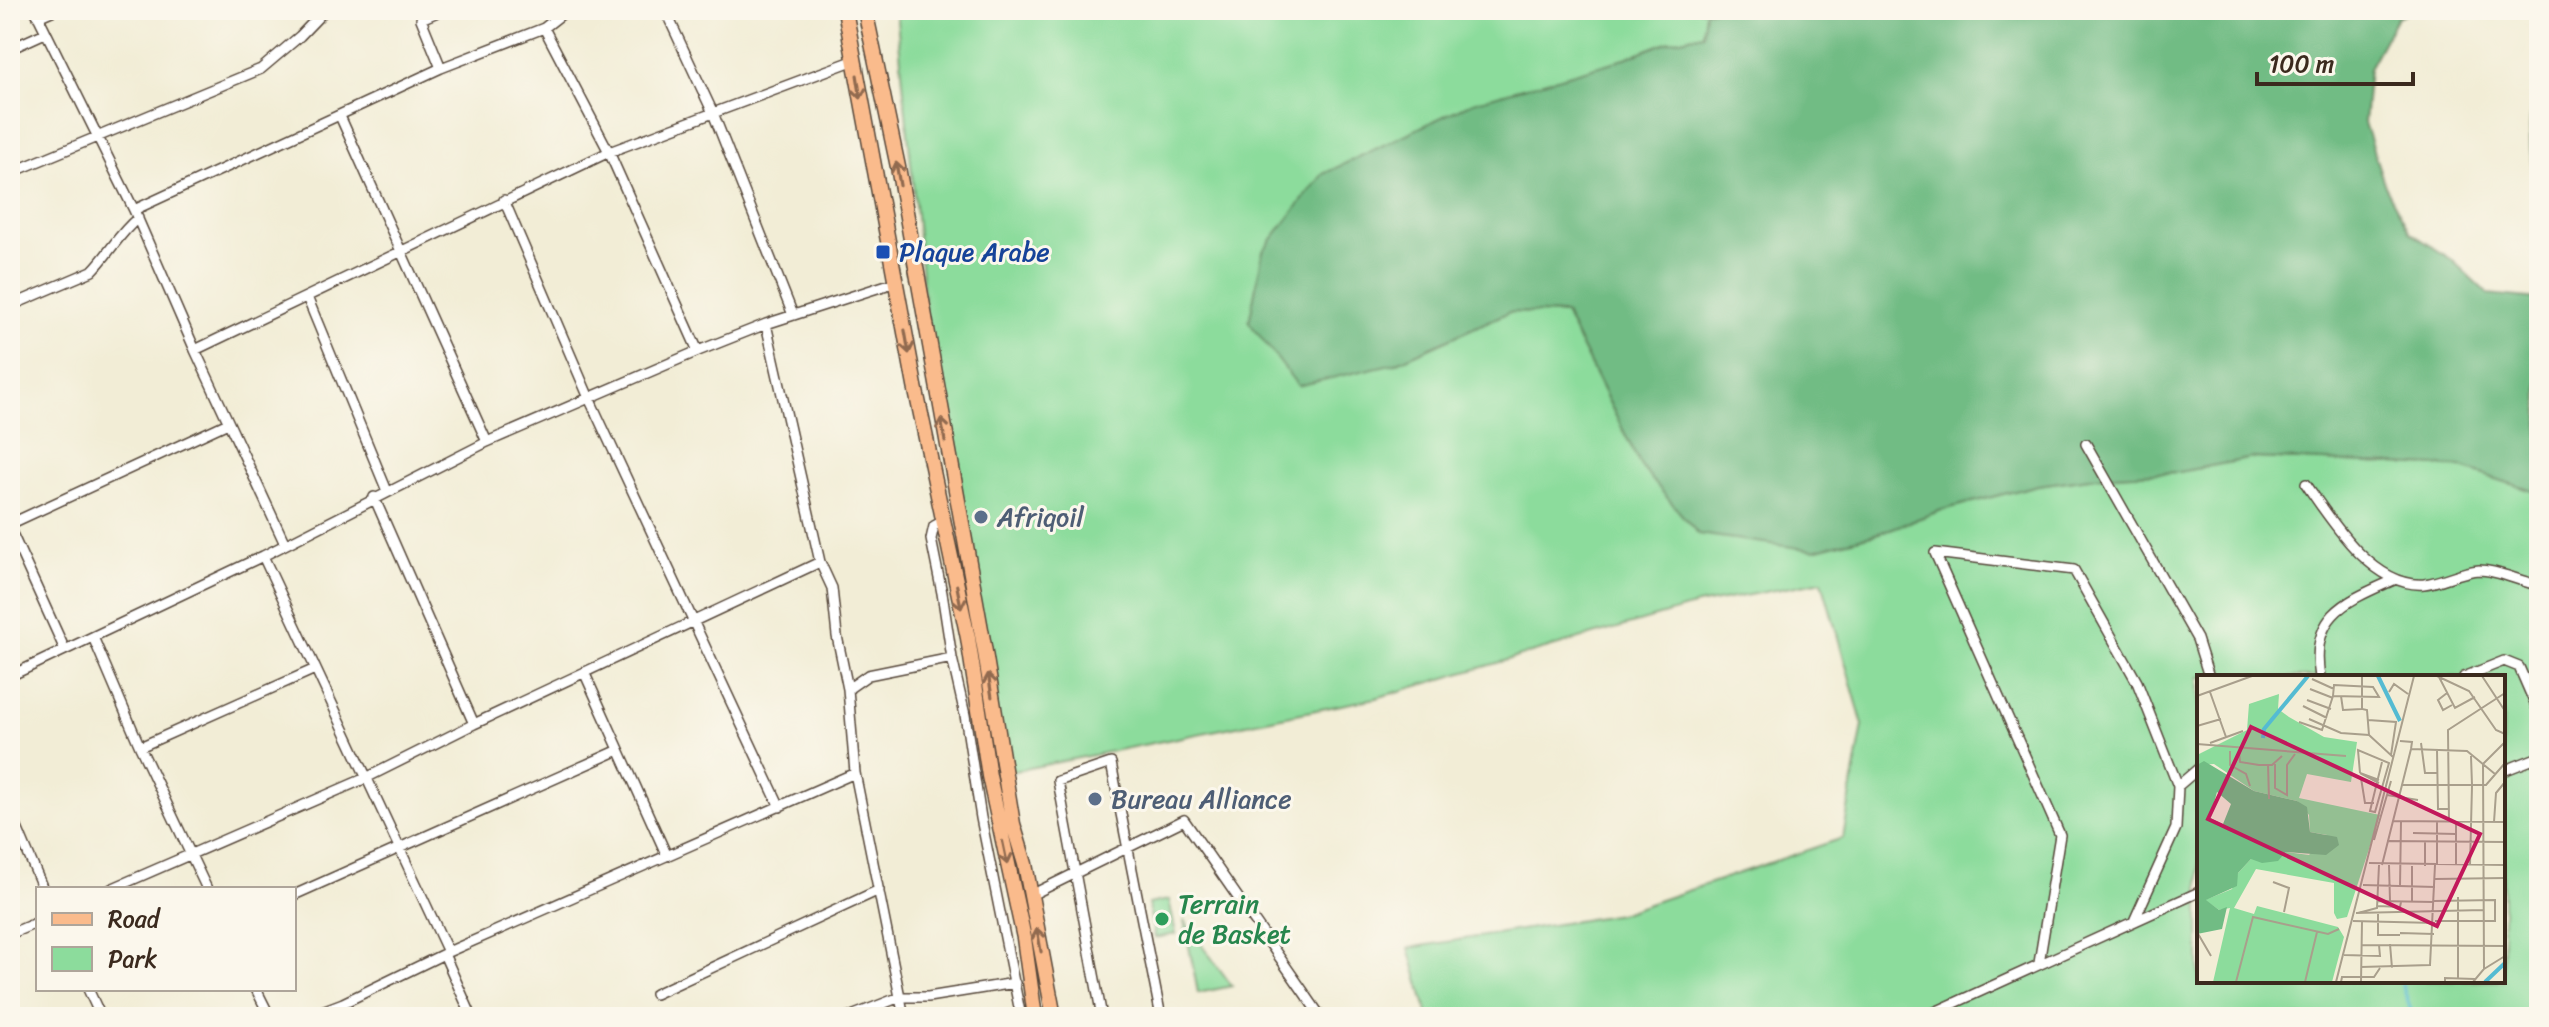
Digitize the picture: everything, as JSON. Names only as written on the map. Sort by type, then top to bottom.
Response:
[{"type":"main road","points":[[845,10],[915,386],[968,638],[989,776],[1024,938],[1035,1017]]},
{"type":"main road","points":[[865,10],[898,167],[1013,824],[1031,895],[1054,1017]]},
{"type":"street","points":[[54,10],[36,13],[136,214],[285,544]]},
{"type":"street","points":[[10,173],[261,69],[325,10]]},
{"type":"street","points":[[441,68],[421,19],[442,10]]},
{"type":"street","points":[[10,306],[92,271],[136,214],[441,68],[544,28],[567,10]]},
{"type":"street","points":[[665,10],[713,113],[793,315]]},
{"type":"street","points":[[544,28],[609,152],[698,351]]},
{"type":"street","points":[[10,49],[45,33]]},
{"type":"street","points":[[195,350],[609,152],[855,60]]},
{"type":"street","points":[[340,116],[487,442]]},
{"type":"street","points":[[504,200],[589,398],[780,807]]},
{"type":"street","points":[[10,676],[263,556],[487,442],[766,324],[896,282]]},
{"type":"street","points":[[307,297],[387,491]]},
{"type":"street","points":[[766,324],[820,562],[832,588],[837,636],[848,689],[855,773],[904,1017]]},
{"type":"street","points":[[65,650],[10,527],[228,423]]},
{"type":"street","points":[[2086,444],[2197,639],[2208,675]]},
{"type":"street","points":[[2306,484],[2343,537],[2396,579],[2423,584],[2480,570],[2539,585]]},
{"type":"street","points":[[374,497],[474,724]]},
{"type":"street","points":[[945,520],[934,526],[931,539],[965,715],[981,818],[1021,1017]]},
{"type":"street","points":[[2039,963],[2060,835],[1935,553],[2074,570],[2137,682],[2178,786],[2176,828],[2134,921]]},
{"type":"street","points":[[263,556],[399,848],[472,1017]]},
{"type":"street","points":[[115,887],[366,778],[820,562]]},
{"type":"street","points":[[2320,675],[2316,654],[2325,628],[2336,610],[2347,601],[2396,579]]},
{"type":"street","points":[[93,637],[140,747],[206,887]]},
{"type":"street","points":[[848,689],[868,675],[952,658]]},
{"type":"street","points":[[2469,675],[2504,661],[2519,667],[2539,713]]},
{"type":"street","points":[[140,747],[315,669]]},
{"type":"street","points":[[585,674],[667,856]]},
{"type":"street","points":[[296,894],[619,750]]},
{"type":"street","points":[[2505,770],[2539,757]]},
{"type":"street","points":[[1102,1017],[1058,781],[1111,763],[1161,1017]]},
{"type":"street","points":[[2178,786],[2197,770]]},
{"type":"street","points":[[306,1017],[855,773]]},
{"type":"street","points":[[10,811],[42,887]]},
{"type":"street","points":[[1031,895],[1184,820],[1321,1017]]},
{"type":"street","points":[[655,994],[879,890]]},
{"type":"street","points":[[1924,1017],[2197,893]]},
{"type":"street","points":[[10,934],[36,923]]},
{"type":"street","points":[[849,1017],[900,997],[928,997],[1015,983]]},
{"type":"street","points":[[89,991],[101,1017]]},
{"type":"street","points":[[257,991],[270,1017]]},
{"type":"street","points":[[343,1003],[349,1017]]},
{"type":"green space","points":[[896,10],[1705,10],[1704,34],[1667,42],[1620,60],[1395,363],[1509,312],[1565,314],[1642,468],[1814,550],[1879,533],[1942,510],[2038,485],[2111,475],[2179,472],[2253,458],[2460,467],[2539,493],[2539,1017],[1429,1017],[1409,948],[1619,914],[1843,838],[1863,725],[1822,581],[1697,605],[1376,698],[1004,773],[927,328]]},
{"type":"green space","points":[[1705,10],[2412,10],[2397,17],[2369,68],[2364,123],[2385,186],[2410,232],[2451,259],[2488,294],[2539,299],[2539,493],[2460,467],[2253,458],[2179,472],[2111,475],[2038,485],[1942,510],[1879,533],[1814,550],[1698,534],[1642,468],[1565,314],[1509,312],[1395,363],[1298,386],[1249,322],[1263,251],[1323,174],[1473,102],[1620,60],[1667,42],[1703,34]]},
{"type":"green space","points":[[2539,47],[2539,195],[2530,140],[2531,103]]},
{"type":"green space","name":"Terrain de Basket","points":[[1169,900],[1176,934],[1155,938],[1148,904]]},
{"type":"green space","points":[[1184,920],[1232,986],[1198,993]]},
{"type":"waterway","points":[[2402,983],[2413,1017]]},
{"type":"place","name":"Plaque Arabe","points":[[883,252]]},
{"type":"place","name":"Afriqoil","points":[[981,517]]},
{"type":"place","name":"Bureau Alliance","points":[[1095,799]]},
{"type":"place","name":"Terrain de Basket","points":[[1162,919]]}]
